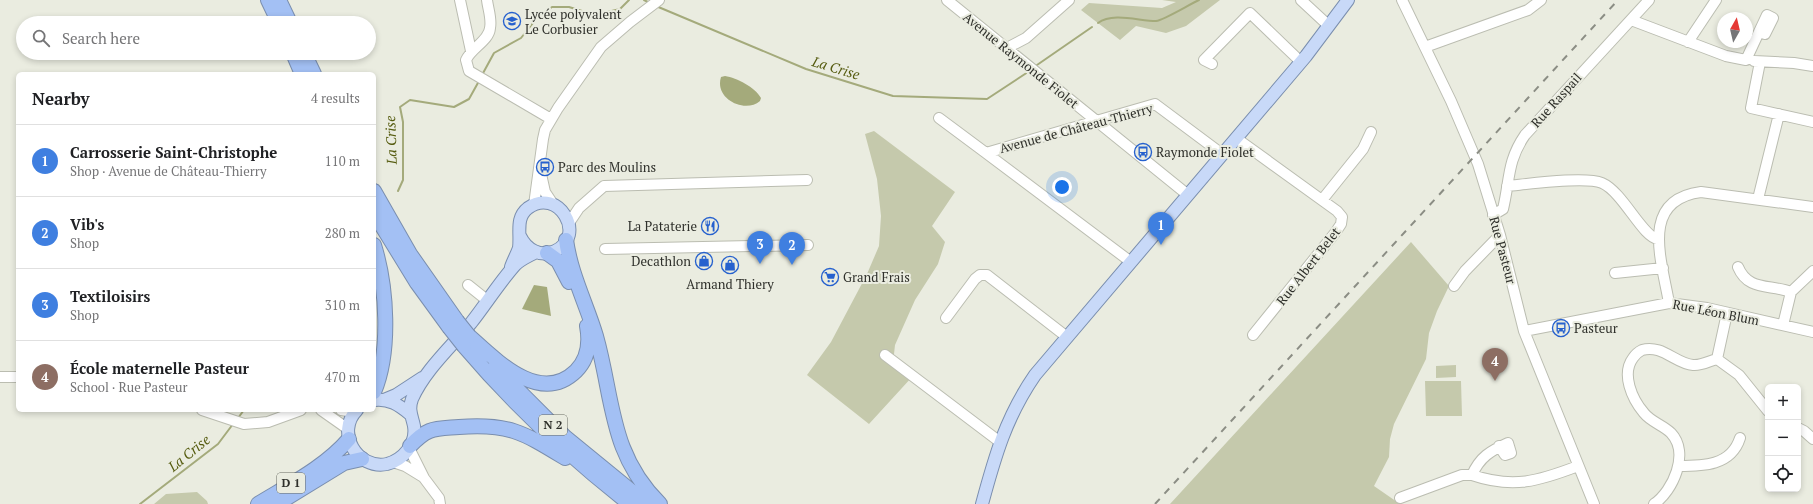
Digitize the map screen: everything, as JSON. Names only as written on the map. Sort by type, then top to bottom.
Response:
[{"type":"highway","points":[[268,0],[276,16]]},
{"type":"highway","points":[[279,0],[287,16]]},
{"type":"highway","points":[[296,60],[301,72]]},
{"type":"highway","points":[[307,60],[313,72]]},
{"type":"highway","name":"N 2","points":[[376,194],[453,324]]},
{"type":"highway","name":"N 2","points":[[376,216],[417,283],[467,341],[496,382],[535,422],[598,479],[630,504]]},
{"type":"highway","points":[[566,240],[573,275],[598,346],[619,440],[632,468],[642,483],[660,504]]},
{"type":"highway","points":[[376,252],[381,271],[385,306],[384,345],[378,379],[377,397]]},
{"type":"highway","points":[[467,341],[506,368],[536,383],[550,384],[556,382],[568,377],[578,369],[585,357],[588,347],[586,325],[567,276],[558,261],[541,253]]},
{"type":"highway","name":"N 2","points":[[467,341],[565,437],[647,504]]},
{"type":"highway","points":[[409,447],[420,435],[432,429],[475,425],[498,426],[514,430],[529,437],[598,479]]},
{"type":"highway","name":"D 1","points":[[258,504],[338,452],[348,434]]},
{"type":"highway","name":"D 1","points":[[277,504],[344,463],[362,459]]},
{"type":"main road","points":[[982,504],[1000,442],[1017,403],[1026,388],[1130,262],[1301,62],[1348,0]]},
{"type":"main road","points":[[356,412],[348,434],[354,450],[362,459],[372,464],[382,465],[402,457],[409,447],[414,430],[410,414],[412,400],[426,375],[488,300],[507,276],[516,264],[541,253],[555,251],[562,247],[570,229],[566,217],[553,204],[546,203],[534,205],[522,214],[519,221],[520,236],[518,250],[507,276]]},
{"type":"main road","points":[[520,236],[529,249],[541,253]]},
{"type":"main road","points":[[377,397],[403,391],[426,375]]},
{"type":"main road","points":[[377,397],[394,402],[410,414]]},
{"type":"street","points":[[460,0],[471,51]]},
{"type":"street","points":[[487,0],[490,30],[485,38],[471,51],[466,60],[466,66],[469,71],[551,119]]},
{"type":"street","points":[[534,205],[542,144],[551,119],[601,47],[630,22],[660,0]]},
{"type":"street","name":"Avenue Raymonde Fiolet","points":[[946,0],[1188,194]]},
{"type":"street","points":[[1007,48],[1026,38],[1069,0]]},
{"type":"street","points":[[1301,0],[1329,26]]},
{"type":"street","name":"Rue Pasteur","points":[[1402,0],[1451,101],[1469,143],[1500,235],[1524,332],[1594,504]]},
{"type":"street","points":[[1425,47],[1528,10],[1541,0]]},
{"type":"street","name":"Rue Raspail","points":[[1493,215],[1503,209],[1511,163],[1516,149],[1525,135],[1649,0]]},
{"type":"street","points":[[1688,42],[1716,0]]},
{"type":"street","points":[[1212,64],[1204,60],[1250,13],[1301,62]]},
{"type":"street","points":[[1631,20],[1726,56],[1760,62],[1794,63],[1813,66]]},
{"type":"street","points":[[1746,60],[1759,32]]},
{"type":"street","points":[[1017,56],[1022,49],[1026,38]]},
{"type":"street","points":[[1760,62],[1751,108],[1813,122]]},
{"type":"street","name":"Avenue de Château-Thierry","points":[[986,153],[1156,104],[1222,154]]},
{"type":"street","points":[[1758,199],[1779,114]]},
{"type":"street","name":"Avenue de Château-Thierry","points":[[939,118],[1130,262]]},
{"type":"street","points":[[1322,200],[1363,149],[1371,132]]},
{"type":"street","name":"Rue Albert Belet","points":[[1236,138],[1341,214],[1342,220],[1341,224],[1253,335]]},
{"type":"street","points":[[539,168],[545,192],[553,204]]},
{"type":"street","points":[[566,217],[579,208],[604,186],[613,184],[808,180]]},
{"type":"street","points":[[1506,186],[1586,180],[1601,183],[1609,187],[1620,197],[1646,232],[1653,238],[1658,239]]},
{"type":"street","points":[[1669,303],[1658,239],[1661,219],[1666,210],[1673,203],[1691,193],[1701,192],[1813,207]]},
{"type":"street","points":[[1454,286],[1500,235]]},
{"type":"street","points":[[605,249],[808,245]]},
{"type":"street","points":[[1738,267],[1742,277],[1751,283],[1791,292]]},
{"type":"street","points":[[1615,273],[1663,268]]},
{"type":"street","points":[[1783,325],[1791,292],[1813,271]]},
{"type":"street","points":[[946,318],[975,279],[980,276],[987,275],[1067,337]]},
{"type":"street","points":[[468,285],[488,300]]},
{"type":"street","name":"Rue Léon Blum","points":[[1524,332],[1669,303],[1707,308],[1813,332]]},
{"type":"street","points":[[1717,359],[1727,313]]},
{"type":"street","points":[[1654,504],[1661,499],[1671,487],[1678,466],[1678,450],[1675,438],[1670,431],[1653,421],[1644,413],[1629,385],[1626,375],[1628,364],[1635,354],[1642,350],[1660,350],[1692,365],[1699,365],[1717,359]]},
{"type":"street","points":[[885,355],[1000,442]]},
{"type":"street","points":[[1717,359],[1739,375],[1765,407]]},
{"type":"street","points":[[0,377],[16,377]]},
{"type":"street","points":[[208,412],[244,424],[268,422],[296,412]]},
{"type":"street","points":[[323,412],[348,434]]},
{"type":"street","points":[[1801,430],[1813,439]]},
{"type":"street","points":[[1678,466],[1701,466],[1725,459],[1736,449],[1740,438]]},
{"type":"street","points":[[1472,475],[1477,464],[1490,450],[1499,446]]},
{"type":"street","points":[[409,447],[424,478],[439,498],[440,504]]},
{"type":"street","points":[[392,462],[405,466],[424,478]]},
{"type":"street","points":[[1400,498],[1462,474],[1507,484],[1536,480],[1578,466]]},
{"type":"shaded area","points":[[1162,0],[1220,0],[1186,26],[1166,33],[1136,26],[1120,40],[1081,10],[1089,3],[1162,8],[1176,2]]},
{"type":"shaded area","points":[[725,76],[740,81],[755,90],[761,98],[760,101],[754,105],[747,106],[739,105],[726,98],[720,85],[721,77]]},
{"type":"shaded area","points":[[874,131],[955,192],[932,226],[945,242],[938,264],[915,300],[895,345],[893,363],[912,377],[869,424],[807,375],[831,342],[867,274],[879,246],[881,216],[877,179],[865,134]]},
{"type":"shaded area","points":[[1411,242],[1449,286],[1437,311],[1429,333],[1426,359],[1394,424],[1390,439],[1389,457],[1374,486],[1400,504],[1170,504]]},
{"type":"shaded area","points":[[534,285],[547,287],[551,316],[522,309]]},
{"type":"shaded area","points":[[1456,365],[1456,377],[1436,378],[1436,366]]},
{"type":"shaded area","points":[[1425,381],[1461,381],[1462,416],[1426,416]]},
{"type":"shaded area","points":[[197,492],[207,501],[208,504],[154,504],[166,494]]},
{"type":"waterway","name":"La Crise","points":[[482,75],[494,53],[521,38],[537,18],[552,7],[569,7],[595,15],[620,9],[629,0]]},
{"type":"waterway","name":"La Crise","points":[[644,0],[650,3]]},
{"type":"waterway","name":"La Crise","points":[[1098,23],[1111,18],[1156,21],[1199,0]]},
{"type":"waterway","name":"La Crise","points":[[656,6],[806,69],[893,96],[987,99],[1028,72]]},
{"type":"waterway","name":"La Crise","points":[[1037,65],[1092,27]]},
{"type":"waterway","name":"La Crise","points":[[398,191],[403,180],[403,122],[400,107],[410,100],[454,107],[469,99],[479,81]]},
{"type":"waterway","name":"La Crise","points":[[238,418],[242,412]]},
{"type":"waterway","name":"La Crise","points":[[140,504],[218,444],[233,424]]},
{"type":"railway","points":[[1155,504],[1618,0]]},
{"type":"place","name":"Lycée polyvalent Le Corbusier","points":[[512,21]]},
{"type":"place","name":"Raymonde Fiolet","points":[[1143,152]]},
{"type":"place","name":"Parc des Moulins","points":[[545,167]]},
{"type":"place","name":"La Pataterie","points":[[710,226]]},
{"type":"place","name":"Carrosserie Saint-Christophe","points":[[1161,245]]},
{"type":"place","name":"Decathlon","points":[[704,261]]},
{"type":"place","name":"Textiloisirs","points":[[760,264]]},
{"type":"place","name":"Armand Thiery","points":[[730,265]]},
{"type":"place","name":"Vib's","points":[[792,265]]},
{"type":"place","name":"Grand Frais","points":[[830,277]]},
{"type":"place","name":"Pasteur","points":[[1561,328]]},
{"type":"place","name":"École maternelle Pasteur","points":[[1495,381]]}]
